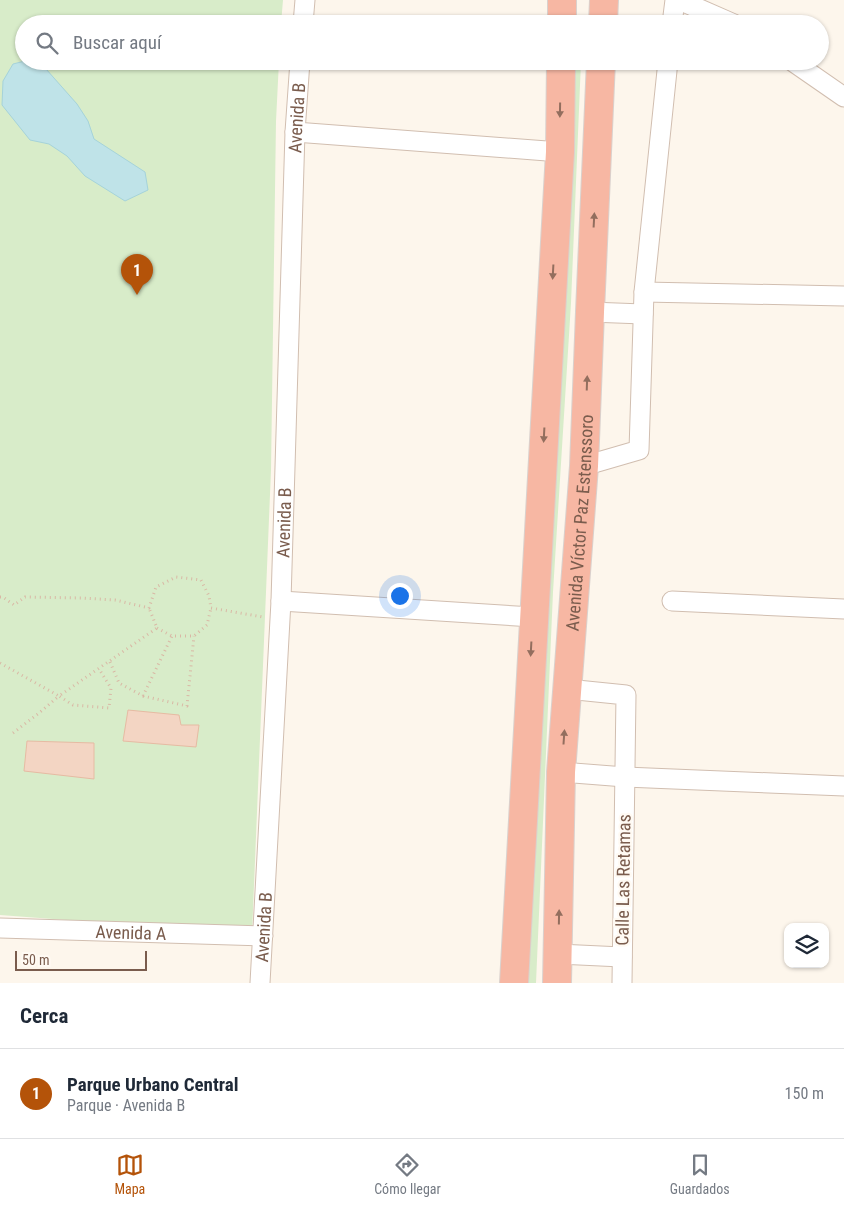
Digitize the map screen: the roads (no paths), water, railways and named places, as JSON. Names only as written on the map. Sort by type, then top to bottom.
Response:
[{"type":"highway","points":[[562,0],[562,15]]},
{"type":"highway","points":[[603,15],[604,0]]},
{"type":"highway","points":[[514,983],[560,152],[561,70]]},
{"type":"highway","name":"Avenida Víctor Paz Estenssoro","points":[[556,983],[561,772],[584,466],[602,70]]},
{"type":"street","points":[[304,15],[305,0]]},
{"type":"street","points":[[673,15],[675,0]]},
{"type":"street","points":[[679,0],[713,15]]},
{"type":"street","name":"Avenida B","points":[[260,983],[281,601],[295,132],[299,70]]},
{"type":"street","points":[[584,466],[639,450],[644,292],[667,70]]},
{"type":"street","points":[[805,70],[844,97]]},
{"type":"street","points":[[295,132],[560,152]]},
{"type":"street","points":[[644,292],[844,296]]},
{"type":"street","points":[[590,312],[643,314]]},
{"type":"street","points":[[281,601],[533,617]]},
{"type":"street","points":[[672,601],[844,609]]},
{"type":"street","name":"Calle Las Retamas","points":[[567,689],[626,694],[622,983]]},
{"type":"street","points":[[561,772],[625,777],[844,786]]},
{"type":"street","name":"Avenida A","points":[[0,928],[263,936]]},
{"type":"street","points":[[558,954],[622,957]]},
{"type":"water","points":[[15,64],[15,70],[47,70],[77,104],[88,121],[94,139],[145,172],[148,190],[125,201],[85,176],[67,156],[49,144],[30,140],[2,105],[3,81]]},
{"type":"place","name":"Parque Urbano Central","points":[[137,295]]}]
